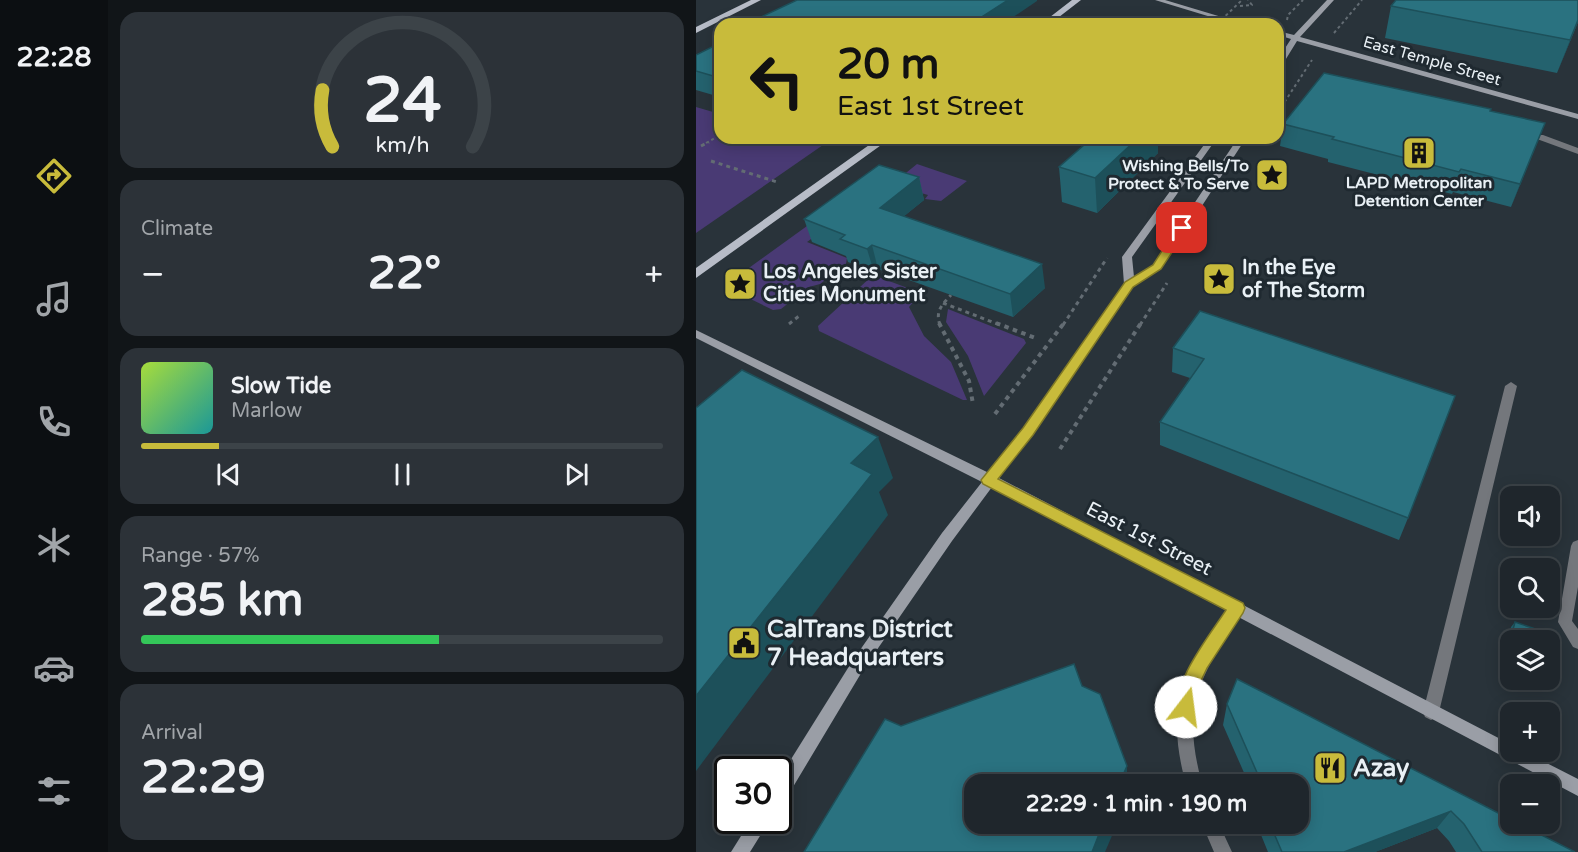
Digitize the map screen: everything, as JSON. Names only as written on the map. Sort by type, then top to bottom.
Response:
[{"type":"main road","points":[[720,18],[757,0]]},
{"type":"main road","points":[[1053,18],[1077,0]]},
{"type":"main road","points":[[1158,0],[1221,18]]},
{"type":"main road","points":[[1284,55],[1295,38],[1331,0]]},
{"type":"main road","points":[[696,30],[714,21]]},
{"type":"main road","name":"East Temple Street","points":[[1284,35],[1578,117]]},
{"type":"main road","points":[[696,274],[878,144]]},
{"type":"main road","points":[[1129,284],[1127,257],[1209,144]]},
{"type":"main road","points":[[792,773],[858,665],[988,480],[1028,431],[1129,284],[1157,267],[1238,144]]},
{"type":"main road","name":"East 1st Street","points":[[696,334],[939,453],[1578,788]]},
{"type":"main road","points":[[740,852],[752,834]]},
{"type":"street","points":[[1540,138],[1578,152]]},
{"type":"street","points":[[1431,712],[1511,386]]},
{"type":"street","points":[[1578,546],[1565,622],[1573,638],[1578,642]]},
{"type":"street","points":[[1191,774],[1186,760],[1184,736],[1190,684],[1201,662],[1237,608]]},
{"type":"street","points":[[1215,834],[1223,852]]},
{"type":"path","points":[[1223,18],[1242,0]]},
{"type":"path","points":[[1244,7],[1252,5],[1248,0]]},
{"type":"path","points":[[1288,15],[1303,0]]},
{"type":"path","points":[[1336,31],[1362,0]]},
{"type":"path","points":[[1284,103],[1308,65]]},
{"type":"path","points":[[701,146],[714,138]]},
{"type":"path","points":[[711,161],[777,182]]},
{"type":"path","points":[[995,414],[1070,315],[1111,254]]},
{"type":"path","points":[[1060,449],[1167,282]]},
{"type":"path","points":[[951,296],[943,303],[938,316],[939,323],[960,360],[974,397],[973,404]]},
{"type":"path","points":[[943,303],[1038,339]]},
{"type":"path","points":[[789,324],[799,316]]},
{"type":"shaded area","points":[[696,107],[714,112],[714,144],[823,145],[696,233]]},
{"type":"shaded area","points":[[917,164],[967,181],[941,201],[925,199],[928,195],[900,187],[886,189]]},
{"type":"shaded area","points":[[825,213],[840,218],[807,242],[847,258],[846,264],[820,284],[809,287],[781,309],[773,310],[734,291],[735,278]]},
{"type":"shaded area","points":[[873,275],[921,293],[909,307],[924,336],[951,362],[967,400],[819,331],[818,326]]},
{"type":"shaded area","points":[[948,309],[1024,339],[1026,343],[984,396],[968,356],[946,322]]},
{"type":"building","points":[[797,0],[1008,0],[980,18],[770,18],[763,16]]},
{"type":"building","points":[[1396,0],[1578,0],[1578,20],[1570,40],[1391,6]]},
{"type":"building","points":[[714,46],[714,76],[696,71],[696,55]]},
{"type":"building","name":"LAPD Metropolitan Detention Center","points":[[1324,73],[1545,123],[1520,184],[1461,169],[1459,172],[1332,139],[1334,137],[1284,123]]},
{"type":"building","points":[[1085,144],[1132,144],[1095,178],[1059,167]]},
{"type":"building","points":[[879,165],[919,177],[880,208],[1042,264],[1010,294],[872,245],[867,249],[840,239],[845,235],[804,219]]},
{"type":"building","points":[[1200,311],[1455,396],[1408,518],[1160,422],[1204,359],[1173,348]]},
{"type":"building","name":"CalTrans District 7 Headquarters","points":[[742,370],[878,437],[851,463],[872,474],[696,696],[696,408]]},
{"type":"building","points":[[1515,622],[1538,630],[1513,630]]},
{"type":"building","points":[[1074,664],[1082,686],[1100,694],[1127,766],[1123,774],[964,774],[964,834],[1099,834],[1092,852],[804,852],[885,719],[901,726]]},
{"type":"building","points":[[1237,679],[1500,814],[1500,834],[1540,834],[1575,852],[1482,852],[1464,824],[1451,811],[1344,852],[1282,852],[1274,834],[1309,834],[1309,774],[1258,774],[1227,704]]},
{"type":"place","name":"LAPD Metropolitan Detention Center","points":[[1419,153]]},
{"type":"place","name":"Wishing Bells/To Protect & To Serve","points":[[1272,175]]},
{"type":"place","name":"In the Eye of The Storm","points":[[1219,279]]},
{"type":"place","name":"Los Angeles Sister Cities Monument","points":[[740,284]]},
{"type":"place","name":"CalTrans District 7 Headquarters","points":[[744,643]]},
{"type":"place","name":"Azay","points":[[1330,768]]},
{"type":"route","points":[[1182,228],[1157,267],[1129,284],[1028,431],[988,480],[1237,608],[1201,662],[1190,684],[1186,707]]}]
